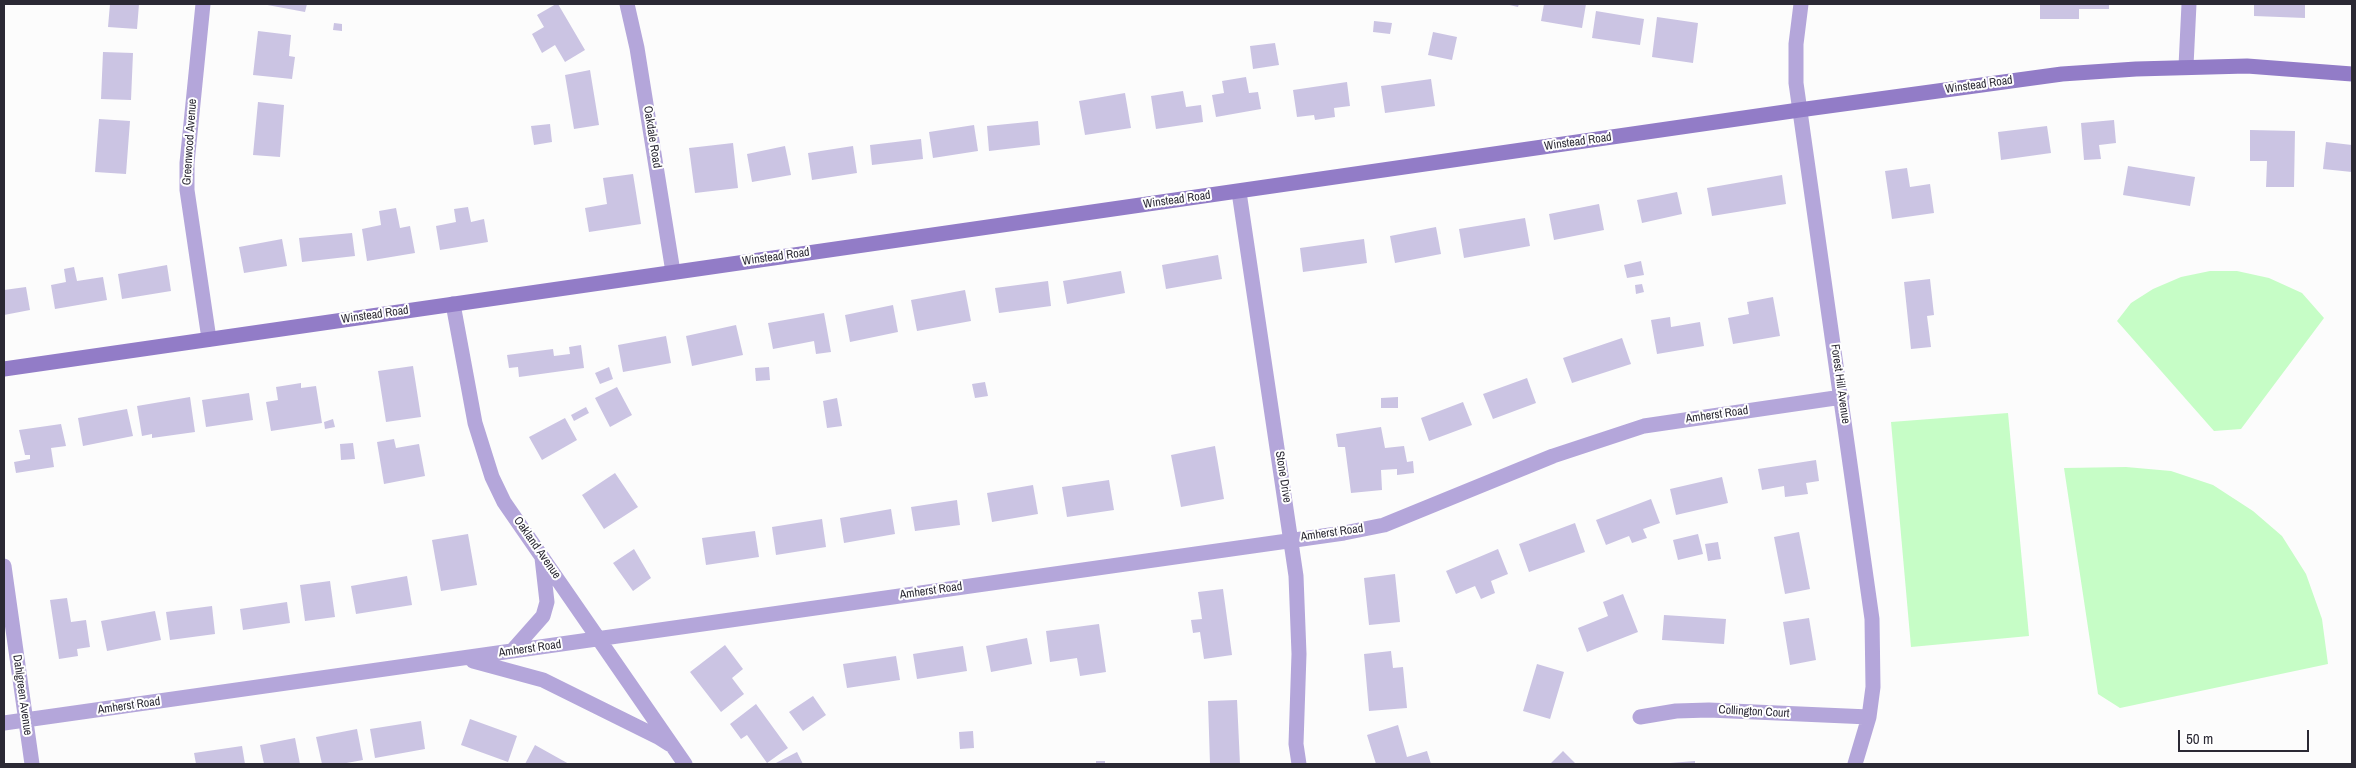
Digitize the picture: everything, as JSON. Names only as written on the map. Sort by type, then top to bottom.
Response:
[{"type":"street","name":"Greenwood Avenue","points":[[203,4],[187,163],[187,190],[209,338]]},
{"type":"street","name":"Oakdale Road","points":[[626,4],[637,48],[673,272]]},
{"type":"street","name":"Forest Hill Avenue","points":[[1801,4],[1796,54],[1796,83],[1799,110],[1842,397],[1872,619],[1873,679],[1869,718],[1855,764]]},
{"type":"street","points":[[2186,66],[2188,4]]},
{"type":"street","name":"Winstead Road","points":[[4,369],[1799,110],[2062,74],[2186,66],[2247,66],[2352,74]]},
{"type":"street","name":"Stone Drive","points":[[1239,192],[1292,539],[1298,604],[1299,654],[1296,744],[1299,764]]},
{"type":"street","name":"Oakland Avenue","points":[[453,304],[471,407],[492,477],[504,502],[542,554],[685,764]]},
{"type":"street","name":"Amherst Road","points":[[4,723],[1384,525],[1553,456],[1644,426],[1842,397]]},
{"type":"street","points":[[512,651],[535,628],[543,616],[547,602],[542,554]]},
{"type":"street","name":"Dahlgreen Avenue","points":[[4,566],[32,764]]},
{"type":"street","points":[[461,658],[490,664],[543,680],[658,737],[676,749]]},
{"type":"street","name":"Collington Court","points":[[1640,717],[1676,711],[1709,710],[1869,718]]},
{"type":"green space","points":[[2210,271],[2237,271],[2269,278],[2302,293],[2324,318],[2241,429],[2214,431],[2117,321],[2131,303],[2153,289],[2181,277]]},
{"type":"green space","points":[[2008,413],[2029,636],[1911,647],[1891,422]]},
{"type":"green space","points":[[2126,467],[2171,471],[2213,485],[2253,511],[2282,536],[2306,574],[2322,619],[2328,664],[2120,708],[2098,694],[2064,468]]},
{"type":"building","points":[[110,4],[139,4],[137,29],[108,27]]},
{"type":"building","points":[[262,4],[307,4],[305,12]]},
{"type":"building","points":[[558,4],[585,50],[565,62],[555,45],[542,53],[532,34],[544,27],[537,15]]},
{"type":"building","points":[[1505,4],[1519,4],[1518,7]]},
{"type":"building","points":[[1544,4],[1586,4],[1582,28],[1541,21]]},
{"type":"building","points":[[2040,4],[2109,4],[2109,9],[2079,9],[2079,19],[2040,19]]},
{"type":"building","points":[[2254,4],[2305,4],[2305,18],[2254,16]]},
{"type":"building","points":[[1596,11],[1644,19],[1640,45],[1592,38]]},
{"type":"building","points":[[1657,17],[1698,23],[1693,63],[1652,57]]},
{"type":"building","points":[[1374,21],[1392,23],[1390,34],[1373,32]]},
{"type":"building","points":[[334,23],[342,24],[342,31],[333,30]]},
{"type":"building","points":[[258,31],[291,35],[289,56],[295,57],[292,79],[253,75]]},
{"type":"building","points":[[1433,32],[1457,37],[1452,60],[1428,55]]},
{"type":"building","points":[[1275,43],[1279,65],[1253,69],[1250,46]]},
{"type":"building","points":[[103,52],[133,53],[131,100],[101,99]]},
{"type":"building","points":[[590,70],[599,125],[574,129],[565,75]]},
{"type":"building","points":[[1246,77],[1249,93],[1258,92],[1261,109],[1216,117],[1212,95],[1224,93],[1222,81]]},
{"type":"building","points":[[1431,79],[1435,106],[1385,113],[1381,86]]},
{"type":"building","points":[[1347,82],[1350,106],[1334,108],[1335,117],[1315,120],[1314,115],[1297,117],[1293,90]]},
{"type":"building","points":[[1183,91],[1186,107],[1201,105],[1203,122],[1156,129],[1151,96]]},
{"type":"building","points":[[1125,93],[1131,128],[1085,135],[1079,101]]},
{"type":"building","points":[[258,102],[284,105],[280,157],[253,155]]},
{"type":"building","points":[[99,119],[130,121],[126,174],[95,172]]},
{"type":"building","points":[[2114,120],[2116,143],[2099,145],[2101,159],[2084,160],[2081,123]]},
{"type":"building","points":[[1038,121],[1040,145],[989,151],[987,126]]},
{"type":"building","points":[[550,124],[552,142],[534,145],[531,126]]},
{"type":"building","points":[[974,125],[978,151],[933,158],[929,132]]},
{"type":"building","points":[[2047,126],[2051,153],[2001,160],[1998,132]]},
{"type":"building","points":[[2250,130],[2295,131],[2294,187],[2266,187],[2267,161],[2250,161]]},
{"type":"building","points":[[921,139],[923,159],[872,165],[870,145]]},
{"type":"building","points":[[2326,142],[2352,145],[2352,172],[2323,169]]},
{"type":"building","points":[[733,143],[738,188],[695,193],[689,148]]},
{"type":"building","points":[[785,146],[791,175],[752,182],[747,154]]},
{"type":"building","points":[[853,146],[857,173],[812,180],[808,153]]},
{"type":"building","points":[[2128,166],[2195,177],[2190,206],[2123,195]]},
{"type":"building","points":[[1907,168],[1910,187],[1930,184],[1934,213],[1892,219],[1885,171]]},
{"type":"building","points":[[633,174],[641,224],[589,232],[585,208],[607,204],[603,178]]},
{"type":"building","points":[[1782,175],[1786,204],[1712,216],[1707,188]]},
{"type":"building","points":[[1677,192],[1682,214],[1642,223],[1637,200]]},
{"type":"building","points":[[1599,204],[1604,230],[1554,240],[1549,214]]},
{"type":"building","points":[[468,207],[471,222],[484,219],[488,242],[440,250],[436,226],[456,222],[454,209]]},
{"type":"building","points":[[396,208],[400,228],[410,226],[415,253],[367,261],[362,229],[381,225],[379,211]]},
{"type":"building","points":[[1525,218],[1530,246],[1464,258],[1459,229]]},
{"type":"building","points":[[1436,227],[1441,254],[1395,263],[1390,236]]},
{"type":"building","points":[[352,233],[355,256],[302,262],[299,238]]},
{"type":"building","points":[[282,239],[287,266],[244,273],[239,247]]},
{"type":"building","points":[[1364,239],[1367,263],[1303,272],[1300,248]]},
{"type":"building","points":[[1218,255],[1222,279],[1166,289],[1162,265]]},
{"type":"building","points":[[1641,261],[1644,275],[1627,278],[1624,265]]},
{"type":"building","points":[[167,265],[171,291],[122,299],[118,274]]},
{"type":"building","points":[[74,267],[77,281],[103,277],[107,300],[55,309],[51,285],[66,282],[64,269]]},
{"type":"building","points":[[1121,271],[1125,293],[1067,304],[1063,281]]},
{"type":"building","points":[[1930,279],[1934,315],[1927,316],[1931,347],[1911,349],[1904,282]]},
{"type":"building","points":[[1048,281],[1051,306],[999,313],[995,288]]},
{"type":"building","points":[[1642,284],[1644,292],[1636,294],[1635,285]]},
{"type":"building","points":[[26,287],[30,310],[4,315],[4,290]]},
{"type":"building","points":[[965,290],[971,321],[917,331],[911,300]]},
{"type":"building","points":[[1773,297],[1780,336],[1733,344],[1728,318],[1749,314],[1747,302]]},
{"type":"building","points":[[893,305],[898,332],[850,342],[845,315]]},
{"type":"building","points":[[824,313],[831,352],[816,354],[814,341],[773,349],[768,323]]},
{"type":"building","points":[[1670,317],[1671,327],[1700,322],[1704,346],[1657,354],[1651,320]]},
{"type":"building","points":[[736,325],[743,355],[692,366],[686,336]]},
{"type":"building","points":[[666,336],[671,363],[623,372],[618,345]]},
{"type":"building","points":[[1622,338],[1631,364],[1572,383],[1563,358]]},
{"type":"building","points":[[581,345],[584,368],[519,377],[518,367],[509,368],[507,355],[553,349],[554,356],[570,354],[569,347]]},
{"type":"building","points":[[413,366],[421,417],[386,422],[378,371]]},
{"type":"building","points":[[609,367],[613,379],[600,384],[595,373]]},
{"type":"building","points":[[769,367],[770,380],[756,381],[755,368]]},
{"type":"building","points":[[1527,378],[1536,403],[1493,419],[1483,394]]},
{"type":"building","points":[[985,382],[988,396],[975,398],[972,384]]},
{"type":"building","points":[[301,383],[301,388],[316,386],[322,423],[271,431],[266,402],[278,400],[276,387]]},
{"type":"building","points":[[617,387],[632,415],[610,427],[595,398]]},
{"type":"building","points":[[249,393],[253,420],[206,427],[202,400]]},
{"type":"building","points":[[190,397],[195,432],[152,438],[152,434],[142,436],[137,406]]},
{"type":"building","points":[[1398,397],[1398,408],[1381,408],[1381,398]]},
{"type":"building","points":[[837,398],[842,426],[827,428],[823,401]]},
{"type":"building","points":[[1463,402],[1472,425],[1429,441],[1421,418]]},
{"type":"building","points":[[586,407],[589,413],[574,421],[571,415]]},
{"type":"building","points":[[127,409],[133,436],[83,446],[78,418]]},
{"type":"building","points":[[565,418],[577,440],[542,460],[529,437]]},
{"type":"building","points":[[333,419],[335,427],[325,429],[324,422]]},
{"type":"building","points":[[61,424],[66,446],[51,448],[54,467],[16,473],[14,462],[30,459],[30,455],[25,455],[19,430]]},
{"type":"building","points":[[1381,427],[1385,448],[1404,446],[1407,462],[1413,461],[1414,473],[1397,475],[1397,469],[1381,470],[1382,490],[1351,493],[1345,447],[1338,447],[1336,434]]},
{"type":"building","points":[[394,439],[396,448],[419,444],[425,476],[384,484],[377,442]]},
{"type":"building","points":[[353,443],[355,459],[341,460],[340,444]]},
{"type":"building","points":[[1215,446],[1224,499],[1181,507],[1171,455]]},
{"type":"building","points":[[1816,460],[1819,481],[1806,483],[1808,494],[1785,497],[1784,486],[1762,490],[1758,469]]},
{"type":"building","points":[[615,473],[638,507],[604,529],[582,495]]},
{"type":"building","points":[[1722,477],[1728,503],[1676,515],[1670,489]]},
{"type":"building","points":[[1109,480],[1114,510],[1067,517],[1062,487]]},
{"type":"building","points":[[1033,485],[1038,514],[992,522],[987,493]]},
{"type":"building","points":[[1651,499],[1660,523],[1643,529],[1647,538],[1632,543],[1629,536],[1606,545],[1596,520]]},
{"type":"building","points":[[957,500],[960,525],[915,531],[911,507]]},
{"type":"building","points":[[891,509],[895,534],[844,543],[840,518]]},
{"type":"building","points":[[822,519],[826,547],[776,555],[772,527]]},
{"type":"building","points":[[1575,523],[1585,552],[1529,572],[1519,544]]},
{"type":"building","points":[[755,531],[759,557],[706,565],[702,538]]},
{"type":"building","points":[[1799,532],[1810,589],[1785,594],[1774,537]]},
{"type":"building","points":[[468,534],[477,585],[441,591],[432,540]]},
{"type":"building","points":[[1698,534],[1703,554],[1678,560],[1673,540]]},
{"type":"building","points":[[1718,542],[1721,559],[1708,561],[1705,544]]},
{"type":"building","points":[[634,549],[651,578],[633,591],[613,563]]},
{"type":"building","points":[[1498,549],[1508,574],[1491,581],[1495,593],[1481,599],[1475,586],[1456,594],[1446,571]]},
{"type":"building","points":[[1395,574],[1400,622],[1369,625],[1364,578]]},
{"type":"building","points":[[407,576],[412,605],[356,614],[351,586]]},
{"type":"building","points":[[330,581],[335,617],[305,621],[300,585]]},
{"type":"building","points":[[1223,589],[1232,655],[1204,659],[1200,632],[1193,633],[1191,620],[1202,619],[1198,592]]},
{"type":"building","points":[[1623,594],[1638,632],[1587,652],[1578,628],[1608,616],[1603,602]]},
{"type":"building","points":[[67,598],[71,622],[86,620],[90,647],[77,649],[78,656],[59,659],[50,600]]},
{"type":"building","points":[[287,602],[290,623],[243,630],[240,609]]},
{"type":"building","points":[[212,606],[215,634],[170,640],[166,612]]},
{"type":"building","points":[[155,611],[161,640],[107,651],[101,621]]},
{"type":"building","points":[[1664,615],[1726,619],[1724,644],[1662,640]]},
{"type":"building","points":[[1809,618],[1816,660],[1790,665],[1783,622]]},
{"type":"building","points":[[1099,624],[1106,672],[1080,676],[1077,658],[1050,662],[1046,631]]},
{"type":"building","points":[[1027,638],[1032,664],[991,672],[986,646]]},
{"type":"building","points":[[725,645],[743,669],[732,678],[744,694],[721,712],[690,672]]},
{"type":"building","points":[[963,646],[967,671],[917,679],[913,654]]},
{"type":"building","points":[[1391,651],[1393,668],[1403,667],[1407,708],[1369,711],[1364,654]]},
{"type":"building","points":[[896,656],[900,680],[847,688],[843,664]]},
{"type":"building","points":[[1537,664],[1564,672],[1550,719],[1523,711]]},
{"type":"building","points":[[813,696],[826,715],[803,731],[789,712]]},
{"type":"building","points":[[1237,700],[1240,764],[1210,764],[1208,701]]},
{"type":"building","points":[[756,704],[788,748],[767,763],[747,735],[741,739],[730,724]]},
{"type":"building","points":[[470,719],[517,736],[508,762],[461,745]]},
{"type":"building","points":[[421,721],[425,749],[375,758],[370,729]]},
{"type":"building","points":[[1398,725],[1407,757],[1427,751],[1431,764],[1376,764],[1367,735]]},
{"type":"building","points":[[357,729],[363,760],[341,764],[322,764],[316,737]]},
{"type":"building","points":[[973,731],[974,748],[960,749],[959,732]]},
{"type":"building","points":[[295,738],[300,764],[264,764],[260,745]]},
{"type":"building","points":[[535,745],[569,764],[525,764]]},
{"type":"building","points":[[242,746],[245,764],[196,764],[194,753]]},
{"type":"building","points":[[1563,751],[1576,764],[1550,764]]},
{"type":"building","points":[[797,752],[803,764],[774,764]]},
{"type":"building","points":[[1096,761],[1105,761],[1105,764],[1096,764]]},
{"type":"building","points":[[1695,761],[1695,764],[1670,764],[1670,763]]}]
